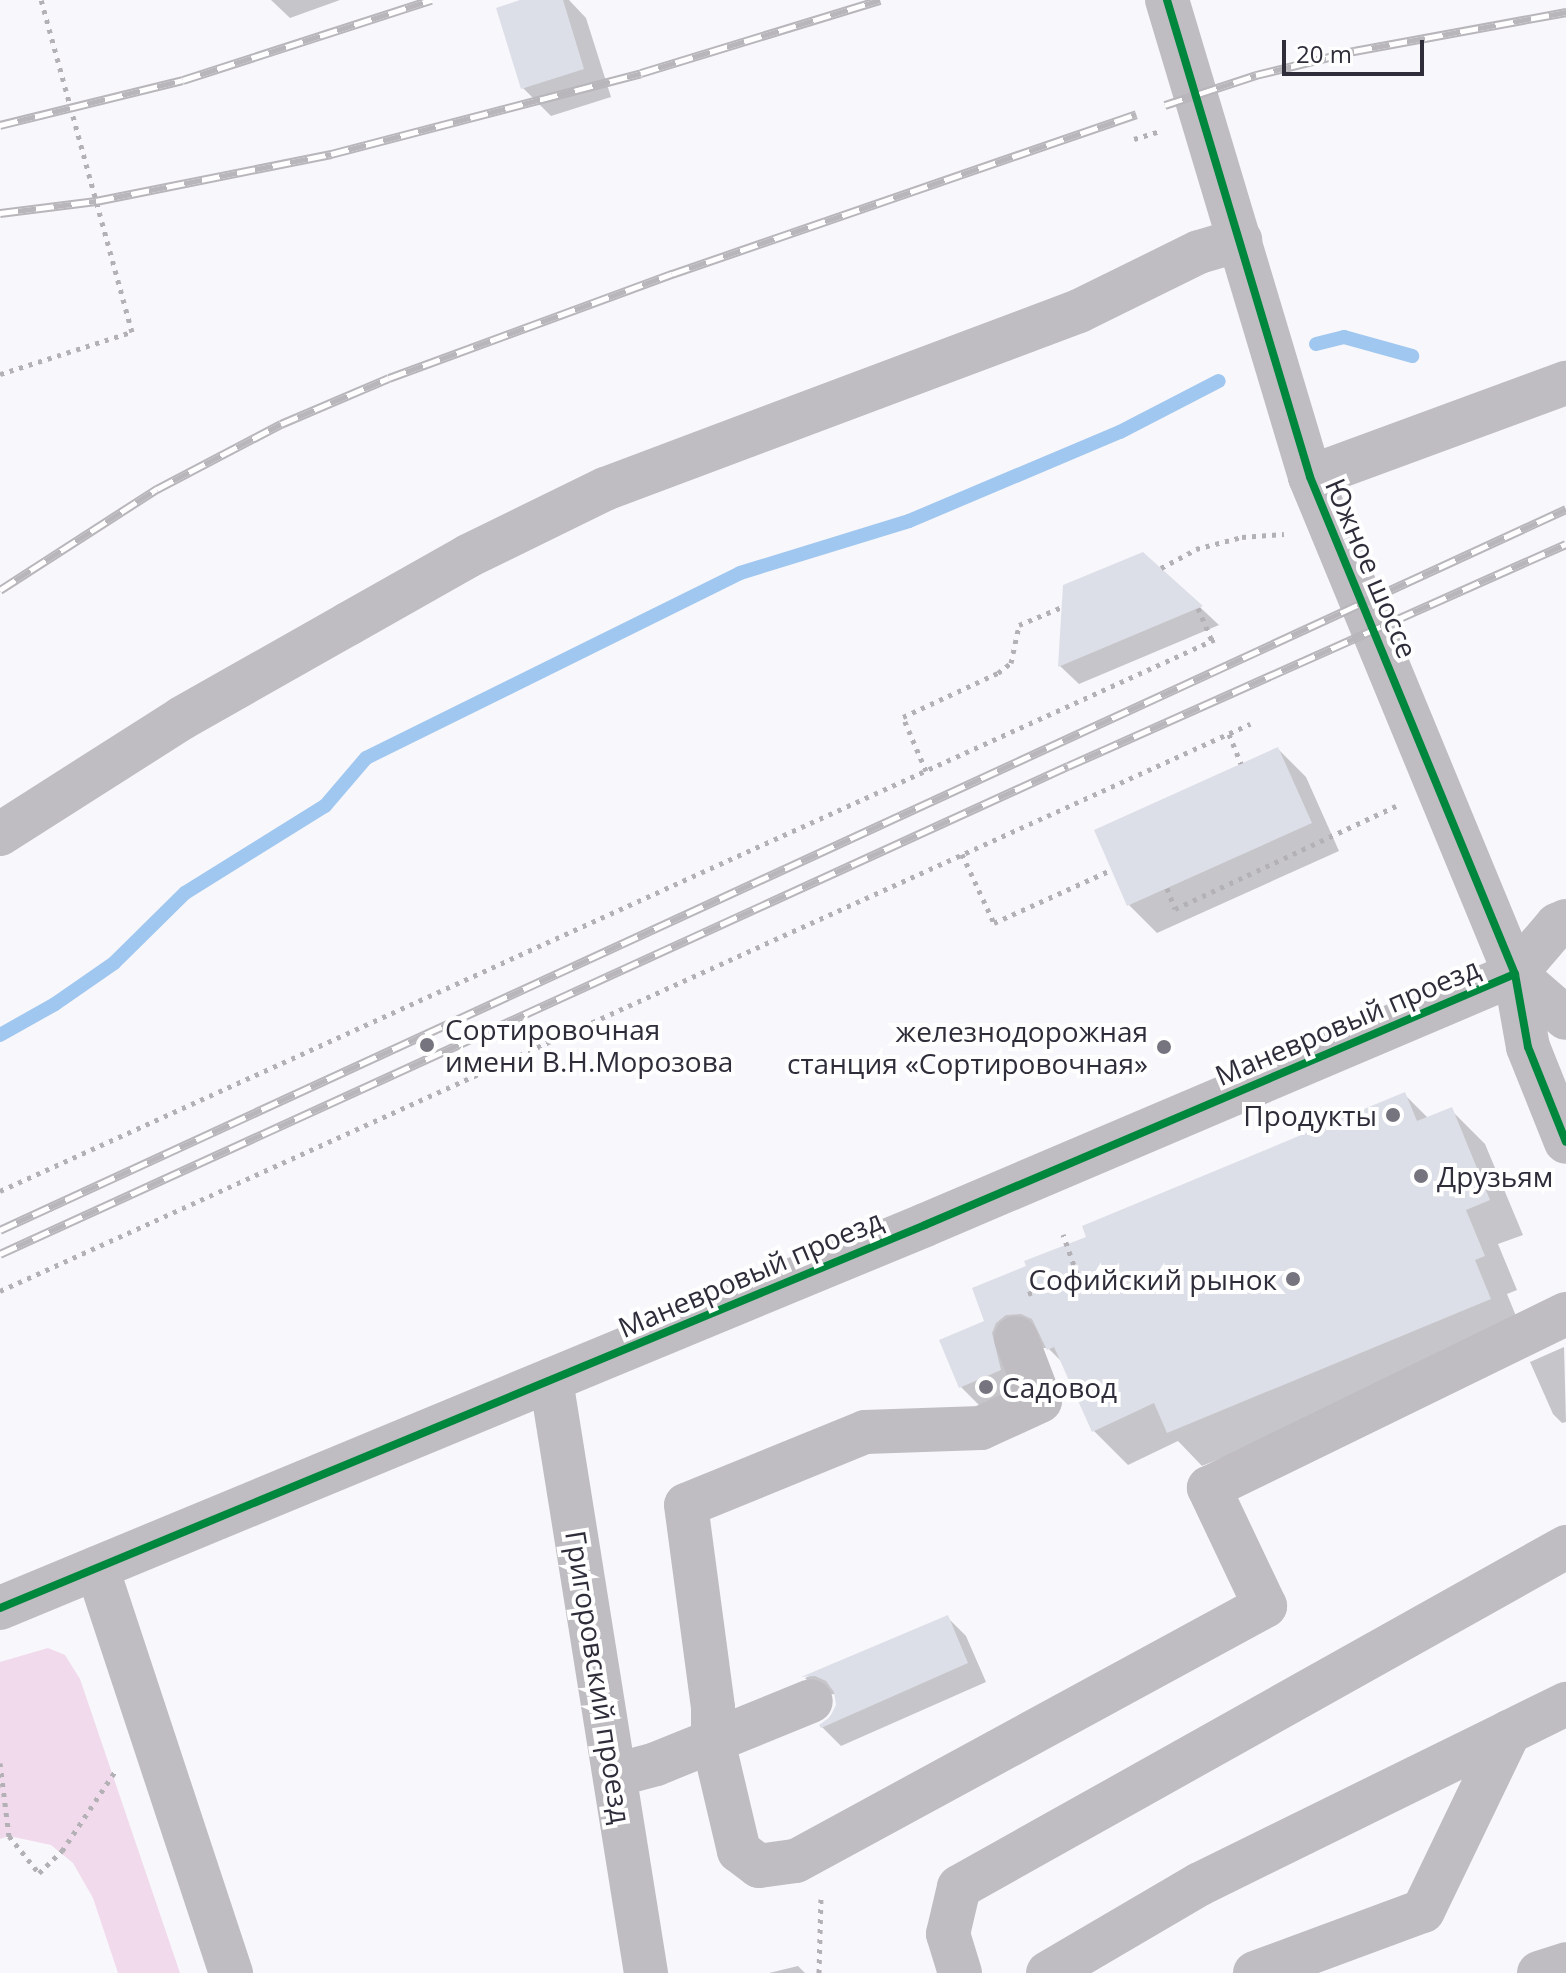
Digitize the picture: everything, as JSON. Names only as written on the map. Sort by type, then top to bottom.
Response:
[{"type":"street","name":"Южное шоссе","points":[[1167,0],[1310,477],[1515,974],[1528,1047],[1566,1142]]},
{"type":"street","points":[[0,834],[196,710],[468,556],[591,496],[1079,311],[1199,252],[1240,240]]},
{"type":"street","points":[[1310,477],[1566,383]]},
{"type":"street","points":[[1515,974],[1557,925],[1566,921]]},
{"type":"street","name":"Южное шоссе","points":[[1515,974],[1566,1018]]},
{"type":"street","name":"Маневровый проезд","points":[[0,1608],[1515,974]]},
{"type":"street","points":[[1016,1338],[1040,1401],[981,1428],[865,1432],[686,1505],[713,1708],[713,1741],[739,1851],[759,1866],[796,1861],[1265,1606],[1209,1488],[1566,1314]]},
{"type":"street","name":"Григоровский проезд","points":[[551,1380],[646,1973]]},
{"type":"street","points":[[960,1973],[948,1934],[959,1887],[1566,1547]]},
{"type":"street","points":[[97,1568],[231,1973]]},
{"type":"street","points":[[615,1775],[656,1764],[811,1701]]},
{"type":"street","points":[[1048,1973],[1200,1884],[1566,1704]]},
{"type":"street","points":[[1255,1973],[1423,1911],[1509,1732]]},
{"type":"street","points":[[1539,1973],[1566,1964]]},
{"type":"path","points":[[0,374],[132,332],[41,0]]},
{"type":"path","points":[[1161,568],[1196,549],[1242,537],[1297,533]]},
{"type":"path","points":[[926,771],[903,717],[998,673],[1011,663],[1019,625],[1062,607]]},
{"type":"path","points":[[0,1191],[1214,640],[1198,608]]},
{"type":"path","points":[[0,1291],[1250,724]]},
{"type":"path","points":[[1229,734],[1241,764]]},
{"type":"path","points":[[1167,888],[1175,909],[1396,806]]},
{"type":"path","points":[[962,854],[994,923],[1111,870]]},
{"type":"path","points":[[1016,1338],[1004,1304],[1077,1274],[1063,1234]]},
{"type":"path","points":[[0,1763],[9,1836],[39,1873],[62,1851],[119,1766]]},
{"type":"path","points":[[819,1973],[822,1846]]},
{"type":"shaded area","points":[[48,1648],[65,1655],[80,1679],[180,1973],[118,1973],[93,1898],[73,1863],[51,1845],[9,1836],[0,1839],[0,1662]]},
{"type":"building","points":[[520,0],[563,0],[584,69],[521,89],[496,8]]},
{"type":"building","points":[[1143,552],[1203,606],[1058,667],[1063,585]]},
{"type":"building","points":[[1278,747],[1312,823],[1127,906],[1094,830]]},
{"type":"building","name":"Софийский рынок","points":[[1405,1092],[1417,1121],[1452,1107],[1490,1200],[1466,1210],[1485,1256],[1475,1260],[1491,1299],[1167,1433],[1154,1403],[1092,1432],[1054,1347],[1047,1350],[1032,1319],[1021,1314],[1006,1315],[996,1323],[992,1333],[1001,1370],[959,1388],[939,1340],[984,1321],[972,1288],[1026,1266],[1024,1261],[1086,1237],[1082,1226]]},
{"type":"building","points":[[948,1615],[968,1663],[821,1728],[819,1725],[830,1717],[836,1705],[834,1692],[826,1681],[815,1676],[801,1677]]},
{"type":"waterway","points":[[1316,344],[1344,337],[1412,356]]},
{"type":"waterway","points":[[0,1035],[55,1004],[114,963],[185,893],[325,806],[366,758],[740,573],[909,521],[1120,432],[1219,381]]},
{"type":"railway","points":[[0,125],[183,80],[431,0]]},
{"type":"railway","points":[[0,213],[96,201],[331,154],[641,73],[880,0]]},
{"type":"railway","points":[[1165,105],[1256,75],[1354,51],[1566,12]]},
{"type":"railway","points":[[0,590],[157,489],[281,424],[389,378],[672,274],[1136,114]]},
{"type":"railway","points":[[0,1230],[1566,509]]},
{"type":"railway","points":[[0,1254],[1068,766],[1566,544]]},
{"type":"cycle path","points":[[1167,0],[1310,477],[1515,974],[1528,1047],[1566,1142]]},
{"type":"cycle path","points":[[0,1608],[925,1225],[1515,974]]},
{"type":"place","name":"Сортировочная имени В.Н.Морозова","points":[[427,1045]]},
{"type":"place","name":"железнодорожная станция «Сортировочная»","points":[[1164,1047]]},
{"type":"place","name":"Продукты","points":[[1393,1115]]},
{"type":"place","name":"Друзьям","points":[[1421,1176]]},
{"type":"place","name":"Софийский рынок","points":[[1293,1279]]},
{"type":"place","name":"Садовод","points":[[986,1387]]}]
